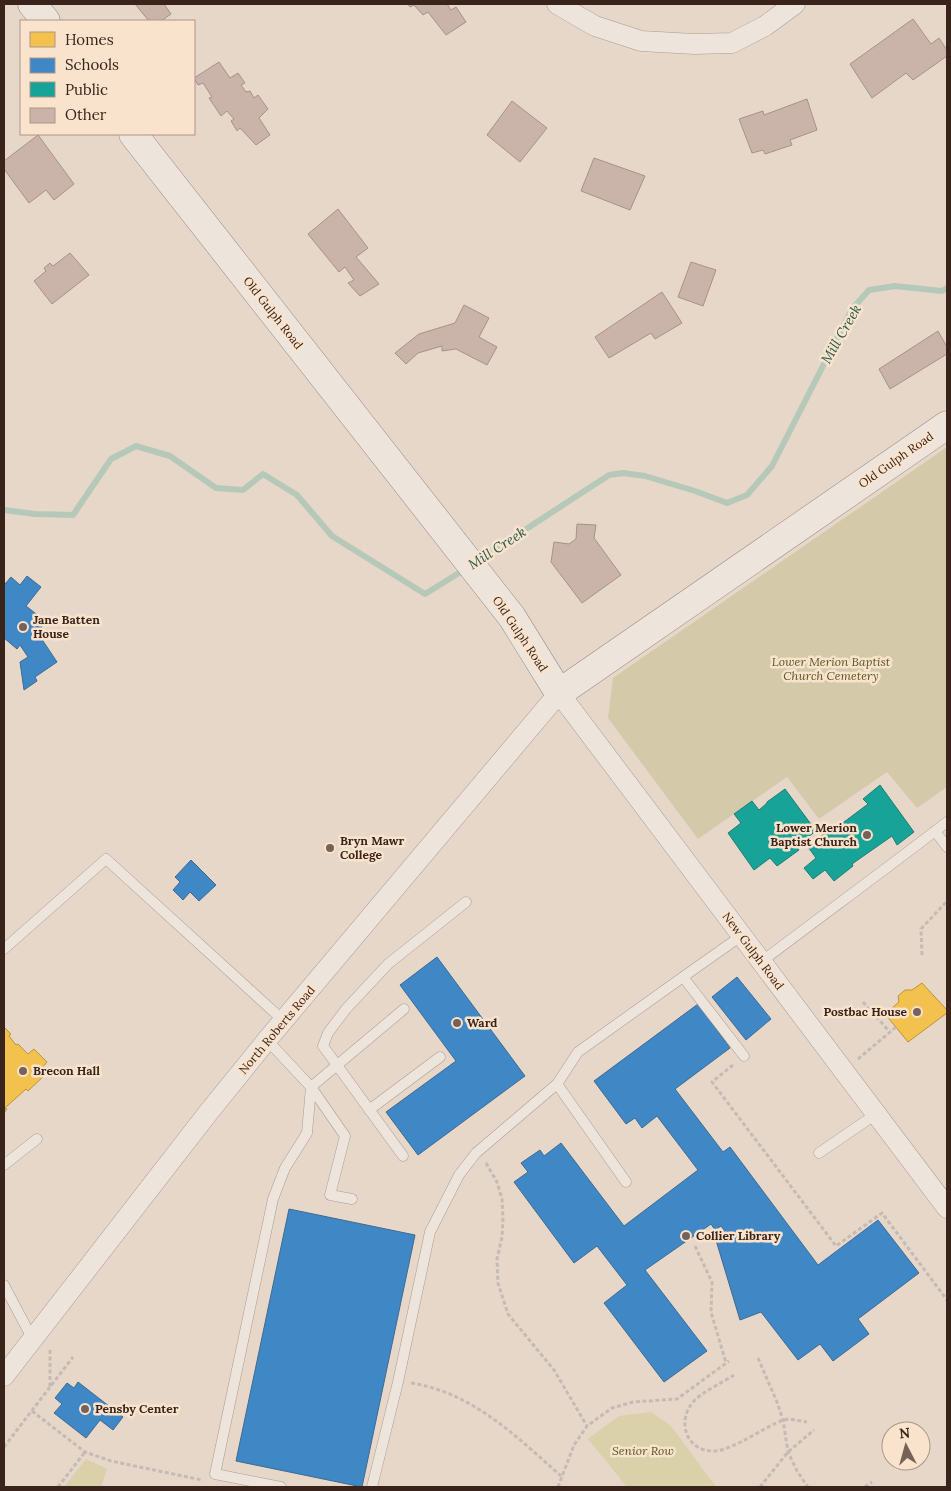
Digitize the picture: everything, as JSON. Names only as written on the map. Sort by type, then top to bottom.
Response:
[{"type":"street","points":[[32,4],[45,20]]},
{"type":"street","points":[[557,4],[595,26],[641,41],[694,44],[732,43],[765,26],[795,4]]},
{"type":"street","name":"Old Gulph Road","points":[[134,135],[512,617],[560,693],[947,425]]},
{"type":"street","name":"New Gulph Road","points":[[560,693],[947,1208]]},
{"type":"street","name":"North Roberts Road","points":[[4,1376],[267,1040],[560,693]]},
{"type":"lane","points":[[762,962],[947,822]]},
{"type":"lane","points":[[935,831],[947,847]]},
{"type":"lane","points":[[4,949],[106,859],[284,1021]]},
{"type":"lane","points":[[403,1156],[323,1046],[328,1033],[346,1009],[388,964],[466,902]]},
{"type":"lane","points":[[372,1487],[398,1382],[430,1232],[459,1175],[476,1153],[558,1084],[578,1052],[741,936]]},
{"type":"lane","points":[[683,977],[744,1056]]},
{"type":"lane","points":[[281,1487],[215,1474],[274,1199],[285,1168],[307,1133],[311,1087],[404,1009]]},
{"type":"lane","points":[[267,1040],[311,1087],[345,1136],[330,1195],[352,1199]]},
{"type":"lane","points":[[369,1110],[440,1057]]},
{"type":"lane","points":[[558,1084],[626,1182]]},
{"type":"lane","points":[[819,1153],[876,1114]]},
{"type":"lane","points":[[4,1165],[38,1139]]},
{"type":"lane","points":[[4,1285],[32,1338]]},
{"type":"path","points":[[922,955],[921,929],[947,901]]},
{"type":"path","points":[[863,1002],[890,1032]]},
{"type":"path","points":[[844,1071],[896,1027]]},
{"type":"path","points":[[744,1056],[712,1082],[836,1246],[882,1213],[947,1300]]},
{"type":"path","points":[[476,1153],[490,1170],[502,1199],[502,1237],[497,1259],[498,1283],[508,1314],[554,1370],[587,1426]]},
{"type":"path","points":[[558,1487],[574,1445],[587,1426],[612,1408],[633,1402],[677,1399],[727,1362],[711,1312],[712,1282],[695,1246]]},
{"type":"path","points":[[50,1347],[50,1387]]},
{"type":"path","points":[[4,1448],[73,1357]]},
{"type":"path","points":[[758,1358],[783,1420],[788,1452],[797,1471],[808,1487]]},
{"type":"path","points":[[734,1375],[695,1400],[688,1409],[686,1433],[689,1441],[695,1447],[709,1451],[718,1451],[730,1447],[783,1420],[807,1422]]},
{"type":"path","points":[[398,1382],[418,1384],[467,1402],[492,1417],[561,1476]]},
{"type":"path","points":[[32,1411],[85,1452],[111,1462],[208,1481],[215,1474]]},
{"type":"path","points":[[760,1487],[788,1452],[814,1430]]},
{"type":"path","points":[[58,1487],[85,1452]]},
{"type":"path","points":[[864,1487],[872,1482]]},
{"type":"green space","name":"Lower Merion Baptist Church Cemetery","points":[[947,447],[947,787],[917,808],[887,772],[819,819],[787,777],[698,839],[608,718],[613,678]]},
{"type":"green space","name":"Senior Row","points":[[651,1412],[671,1426],[716,1487],[627,1487],[588,1439],[619,1416]]},
{"type":"green space","points":[[86,1459],[107,1469],[101,1487],[64,1487]]},
{"type":"building: Homes","name":"Postbac House","points":[[922,983],[947,1010],[947,1013],[908,1042],[885,1014],[899,1002],[898,996],[905,990],[912,990]]},
{"type":"building: Homes","name":"Brecon Hall","points":[[4,1027],[11,1034],[9,1036],[16,1045],[18,1044],[28,1054],[34,1049],[47,1062],[41,1069],[46,1074],[28,1091],[26,1089],[5,1108],[7,1109],[4,1113]]},
{"type":"building: Schools","name":"Jane Batten House","points":[[27,576],[41,587],[26,606],[44,620],[39,635],[57,662],[35,677],[37,681],[24,690],[20,662],[28,657],[20,645],[17,649],[4,638],[4,584],[11,577],[20,585]]},
{"type":"building: Schools","points":[[191,860],[216,885],[199,901],[190,892],[183,900],[173,890],[180,882],[175,877]]},
{"type":"building: Schools","name":"Ward","points":[[437,957],[525,1076],[418,1155],[386,1112],[456,1061],[400,985]]},
{"type":"building: Schools","points":[[737,977],[771,1019],[746,1040],[712,997]]},
{"type":"building: Schools","points":[[698,1004],[730,1048],[675,1089],[723,1152],[730,1147],[818,1265],[878,1220],[919,1273],[858,1319],[869,1334],[833,1361],[820,1344],[798,1360],[761,1312],[740,1320],[715,1237],[724,1230],[721,1226],[715,1230],[711,1224],[645,1270],[707,1351],[664,1382],[604,1303],[627,1285],[597,1246],[574,1263],[514,1182],[528,1172],[521,1163],[540,1150],[544,1156],[561,1143],[624,1226],[698,1170],[657,1116],[642,1128],[635,1118],[626,1124],[594,1081]]},
{"type":"building: Schools","points":[[289,1209],[415,1235],[362,1487],[236,1461]]},
{"type":"building: Schools","name":"Pensby Center","points":[[78,1382],[123,1417],[113,1430],[100,1420],[86,1438],[54,1413],[62,1404],[55,1398],[67,1383],[74,1388]]},
{"type":"building: Public","name":"Lower Merion Baptist Church","points":[[880,785],[914,832],[897,845],[892,836],[852,864],[853,866],[834,881],[825,870],[813,879],[804,868],[816,858],[803,840],[792,841],[799,850],[777,866],[770,858],[754,870],[728,833],[741,823],[734,814],[752,801],[759,810],[785,789],[816,831],[808,837],[812,843],[830,829],[832,831],[868,804],[863,799]]},
{"type":"building: Other","points":[[135,4],[164,4],[171,14],[162,20],[148,20]]},
{"type":"building: Other","points":[[408,4],[447,4],[451,10],[456,7],[466,22],[446,35],[428,12],[423,15],[414,5],[410,7]]},
{"type":"building: Other","points":[[913,19],[931,44],[939,38],[947,50],[947,56],[913,80],[906,73],[872,98],[850,64]]},
{"type":"building: Other","points":[[219,62],[230,78],[238,73],[245,83],[241,85],[246,92],[250,91],[254,98],[258,95],[268,109],[259,118],[270,135],[256,145],[240,128],[237,131],[231,121],[234,119],[227,111],[221,116],[209,98],[212,97],[203,83],[198,85],[195,77]]},
{"type":"building: Other","points":[[807,99],[817,130],[790,140],[792,145],[765,154],[763,150],[752,153],[739,119],[763,111],[764,115]]},
{"type":"building: Other","points":[[512,101],[547,128],[520,162],[487,135]]},
{"type":"building: Other","points":[[38,135],[74,184],[54,200],[46,190],[29,203],[4,169],[4,161]]},
{"type":"building: Other","points":[[594,158],[645,176],[630,210],[581,191]]},
{"type":"building: Other","points":[[338,209],[368,248],[356,257],[379,284],[360,296],[348,283],[354,280],[345,267],[339,272],[308,234]]},
{"type":"building: Other","points":[[70,253],[89,275],[52,304],[34,281],[46,271],[44,268],[50,263],[53,266]]},
{"type":"building: Other","points":[[691,262],[716,270],[703,306],[678,297]]},
{"type":"building: Other","points":[[662,292],[682,323],[655,339],[651,333],[609,358],[595,337]]},
{"type":"building: Other","points":[[464,305],[489,318],[479,337],[497,347],[487,365],[456,349],[442,351],[442,346],[418,353],[406,364],[395,353],[419,334],[455,323]]},
{"type":"building: Other","points":[[938,331],[947,347],[947,354],[890,389],[879,369]]},
{"type":"building: Other","points":[[577,524],[596,525],[594,538],[621,575],[582,603],[551,562],[554,542],[569,544],[576,539]]},
{"type":"waterway","name":"Mill Creek","points":[[477,561],[609,475],[623,473],[645,476],[727,503],[747,495],[772,466],[852,309],[869,290],[895,286],[942,291],[947,288]]},
{"type":"waterway","name":"Mill Creek","points":[[4,510],[35,514],[73,515],[111,459],[136,446],[170,456],[216,488],[243,490],[263,474],[297,495],[332,536],[425,594],[467,568]]},
{"type":"place","name":"Jane Batten House","points":[[23,627]]},
{"type":"place","name":"Lower Merion Baptist Church","points":[[867,835]]},
{"type":"place","name":"Bryn Mawr College","points":[[330,848]]},
{"type":"place","name":"Postbac House","points":[[917,1012]]},
{"type":"place","name":"Ward","points":[[457,1023]]},
{"type":"place","name":"Brecon Hall","points":[[23,1071]]},
{"type":"place","name":"Collier Library","points":[[686,1236]]},
{"type":"place","name":"Pensby Center","points":[[85,1409]]}]
